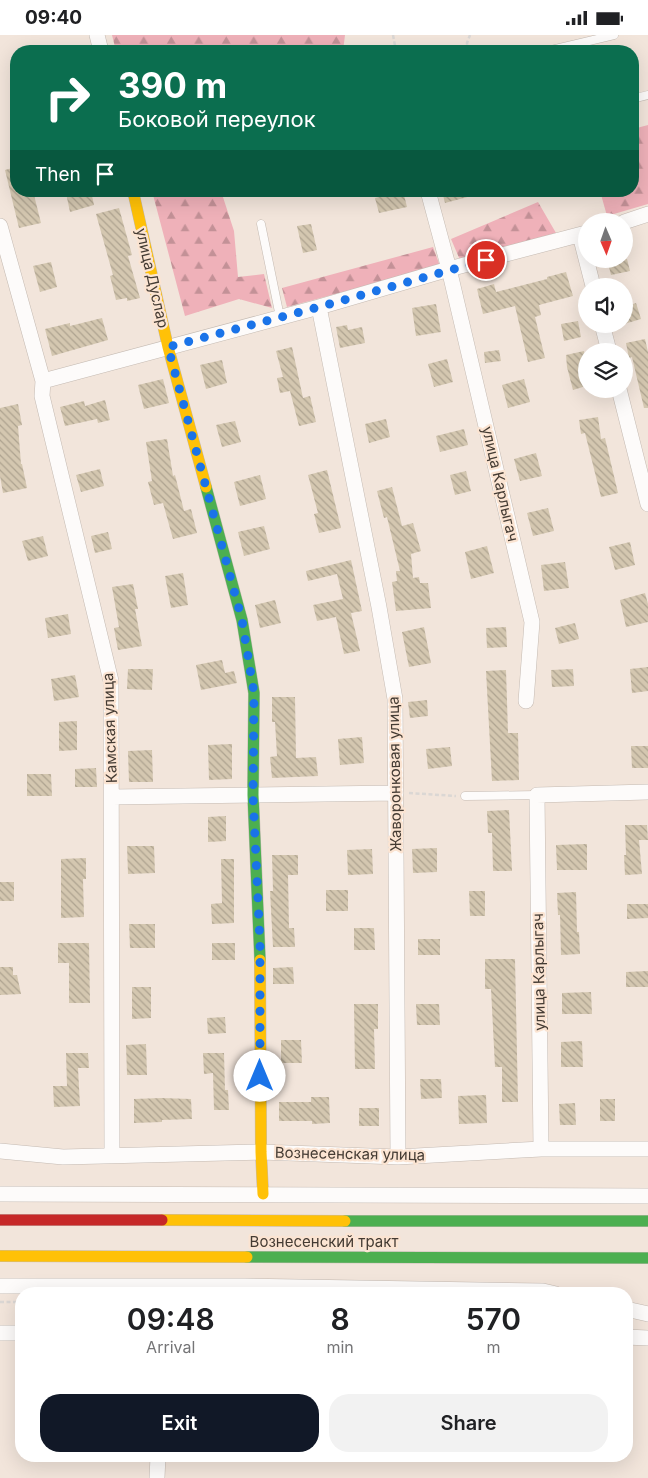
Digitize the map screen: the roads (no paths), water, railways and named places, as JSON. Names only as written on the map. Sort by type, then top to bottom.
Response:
[{"type":"main road","name":"улица Дуслар","points":[[134,197],[168,347],[242,620],[254,693],[253,795],[260,943],[263,1194]]},
{"type":"main road","name":"Вознесенский тракт","points":[[0,1221],[648,1221]]},
{"type":"main road","name":"Вознесенский тракт","points":[[0,1256],[648,1258]]},
{"type":"street","name":"улица Карлыгач","points":[[430,197],[449,269],[532,622],[526,701]]},
{"type":"street","points":[[633,219],[648,214]]},
{"type":"street","name":"Камская улица","points":[[0,225],[43,381],[42,396],[112,681],[112,1155]]},
{"type":"street","points":[[43,381],[578,235]]},
{"type":"street","name":"Жаворонковая улица","points":[[319,307],[380,607],[395,699],[398,1157]]},
{"type":"street","points":[[621,398],[648,504]]},
{"type":"street","points":[[537,795],[648,792]]},
{"type":"street","points":[[112,797],[396,793]]},
{"type":"street","name":"улица Карлыгач","points":[[537,795],[542,1149]]},
{"type":"street","name":"Вознесенская улица","points":[[0,1151],[63,1157],[261,1151],[398,1157],[542,1149],[648,1149]]},
{"type":"street","points":[[0,1194],[648,1196]]},
{"type":"street","points":[[0,1286],[53,1287]]},
{"type":"street","points":[[633,1311],[648,1314]]},
{"type":"street","points":[[0,1333],[15,1333]]},
{"type":"street","points":[[633,1337],[648,1338]]},
{"type":"street","points":[[157,1478],[158,1462]]},
{"type":"lane","points":[[572,45],[614,35]]},
{"type":"lane","points":[[261,224],[280,317]]},
{"type":"lane","points":[[465,796],[537,795]]}]
